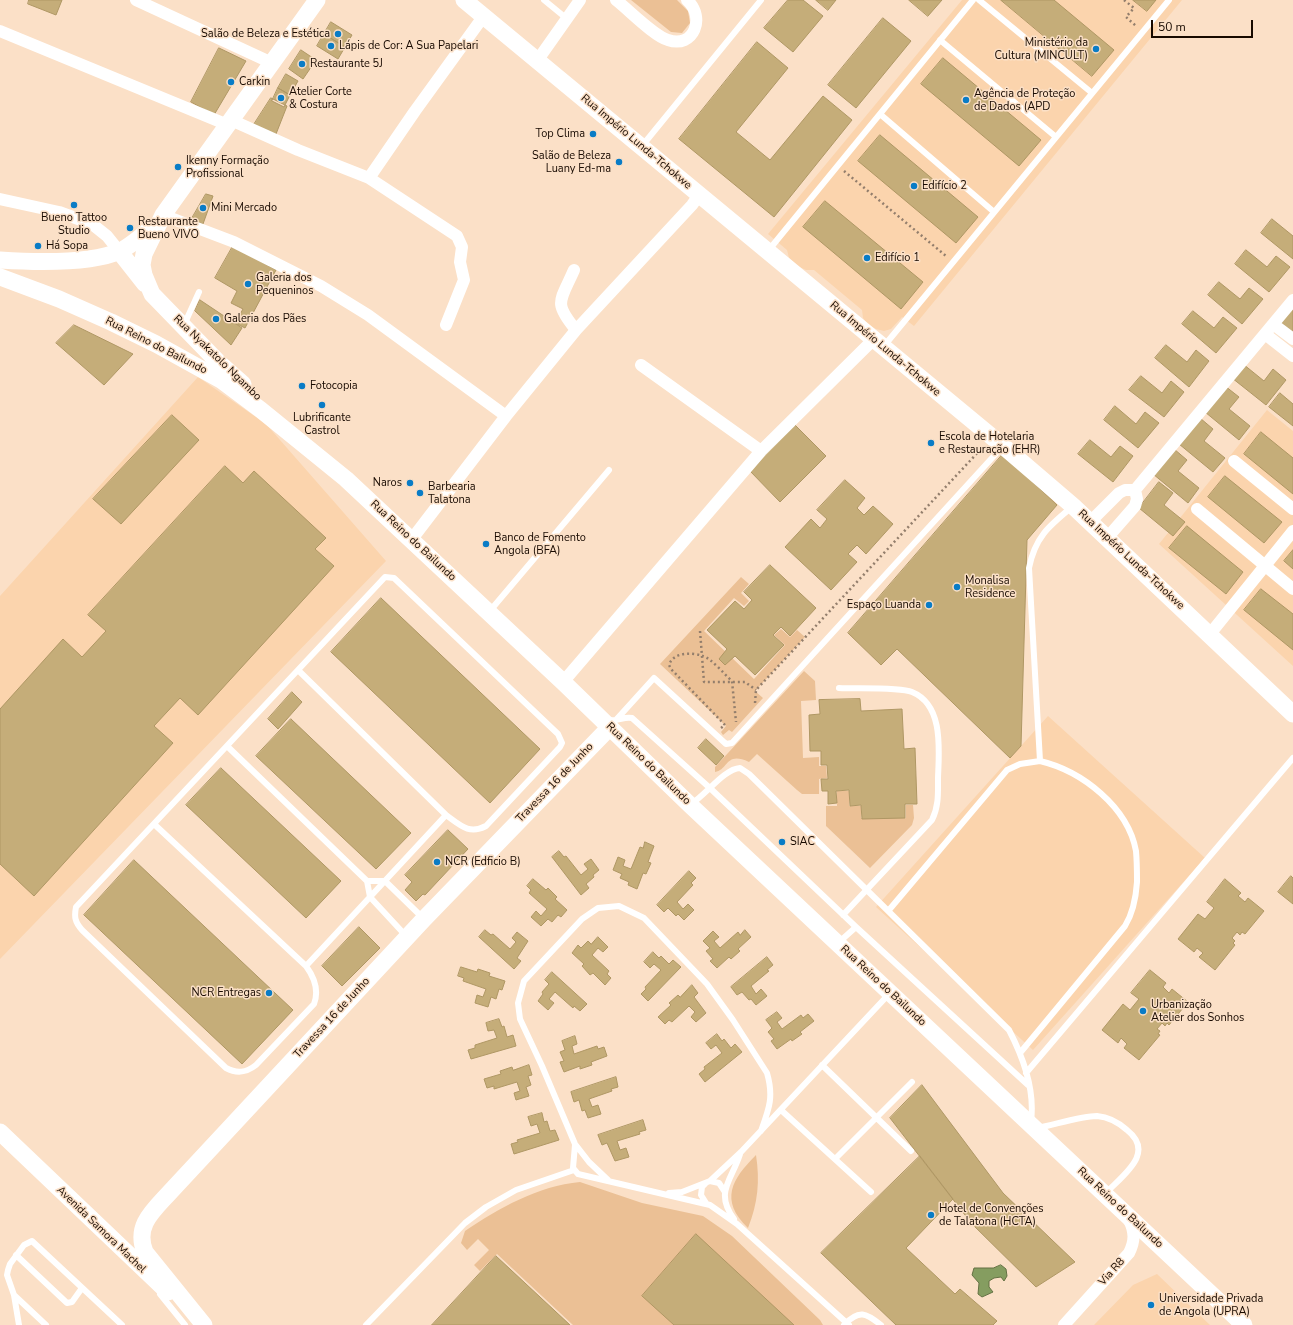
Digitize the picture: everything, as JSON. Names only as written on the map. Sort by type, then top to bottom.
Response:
[{"type":"main road","name":"Rua Nyakatolo Ngambo","points":[[0,260],[36,262],[98,256],[119,251],[140,238],[163,215],[317,0]]},
{"type":"main road","name":"Rua Império Lunda-Tchokwe","points":[[464,0],[1073,506],[1293,714]]},
{"type":"main road","name":"Rua Nyakatolo Ngambo","points":[[163,215],[144,254],[142,265],[144,275],[152,294],[217,361],[346,479]]},
{"type":"main road","points":[[119,251],[152,294]]},
{"type":"main road","name":"Rua Reino do Bailundo","points":[[0,277],[59,299],[111,322],[156,344],[221,380],[261,410],[346,479],[412,539],[563,682],[608,722],[690,805],[1244,1325]]},
{"type":"main road","name":"Travessa 16 de Junho","points":[[205,1325],[145,1252],[141,1237],[143,1225],[176,1185],[608,722]]},
{"type":"main road","name":"Avenida Samora Machel","points":[[0,1132],[137,1265],[205,1325]]},
{"type":"main road","points":[[0,1141],[27,1158]]},
{"type":"street","points":[[136,0],[272,63]]},
{"type":"street","points":[[537,61],[580,0]]},
{"type":"street","points":[[616,0],[660,36],[673,42],[688,38],[696,26],[696,12],[687,0]]},
{"type":"street","points":[[369,178],[415,111],[484,16]]},
{"type":"street","points":[[0,31],[369,178],[461,240],[462,247],[460,262],[464,280],[446,325]]},
{"type":"street","points":[[412,539],[506,416],[576,330],[692,205],[699,195]]},
{"type":"street","points":[[0,199],[59,212],[92,224],[107,236],[119,251]]},
{"type":"street","points":[[163,215],[234,242],[321,286],[368,315],[506,416]]},
{"type":"street","points":[[574,270],[562,298],[560,307],[576,330]]},
{"type":"street","points":[[1135,490],[1293,300]]},
{"type":"street","points":[[1273,324],[1293,339]]},
{"type":"street","points":[[1265,334],[1293,356]]},
{"type":"street","points":[[563,682],[761,451],[878,343]]},
{"type":"street","points":[[641,365],[761,451]]},
{"type":"street","points":[[1234,461],[1293,509]]},
{"type":"street","points":[[1090,522],[1119,493],[1125,490],[1135,490]]},
{"type":"street","points":[[1107,538],[1135,506],[1137,499],[1135,490]]},
{"type":"street","points":[[1197,509],[1293,590]]},
{"type":"street","points":[[1210,634],[1293,531]]},
{"type":"street","name":"Via R8","points":[[1064,1325],[1129,1253],[1134,1243],[1134,1233],[1130,1221],[1123,1211]]},
{"type":"lane","points":[[544,0],[566,18]]},
{"type":"lane","points":[[641,147],[761,0]]},
{"type":"lane","points":[[768,252],[973,0]]},
{"type":"lane","points":[[979,0],[1092,93]]},
{"type":"lane","points":[[878,343],[994,212],[1169,0]]},
{"type":"lane","points":[[940,40],[1056,137]]},
{"type":"lane","points":[[880,114],[994,212]]},
{"type":"lane","points":[[183,326],[199,292]]},
{"type":"lane","points":[[608,722],[654,678],[726,744],[732,743],[997,442]]},
{"type":"lane","points":[[489,612],[609,470]]},
{"type":"lane","points":[[1040,761],[1029,568],[1032,552],[1037,542],[1046,530],[1073,506]]},
{"type":"lane","points":[[154,824],[306,966],[312,974],[317,997],[314,1004],[250,1070],[234,1072],[226,1068],[76,924],[74,915],[76,907],[154,824],[299,671],[385,577],[392,576],[558,734],[561,739],[560,748],[486,826],[480,829],[465,830],[446,815],[299,671]]},
{"type":"lane","points":[[839,688],[911,692],[920,697],[928,705],[934,718],[938,730],[939,747],[937,810],[932,820],[866,888],[843,915]]},
{"type":"lane","points":[[608,722],[627,717],[632,718],[712,788],[843,915],[1028,1085]]},
{"type":"lane","points":[[228,746],[368,881],[370,897],[407,937]]},
{"type":"lane","points":[[1026,1074],[1293,758]]},
{"type":"lane","points":[[888,910],[1008,770],[1020,764],[1040,761],[1054,764],[1086,780],[1106,798],[1119,814],[1136,850],[1136,890],[1130,918],[1020,1053]]},
{"type":"lane","points":[[690,805],[712,788],[730,770],[740,768],[745,771],[866,888],[1009,1030],[1020,1053],[1026,1074],[1032,1106],[1033,1126],[1096,1116],[1109,1118],[1118,1122],[1134,1135],[1139,1151],[1137,1159],[1105,1194]]},
{"type":"lane","points":[[306,966],[446,815]]},
{"type":"lane","points":[[368,881],[385,881],[424,919]]},
{"type":"lane","points":[[608,1180],[588,1161],[575,1144],[542,1066],[520,1019],[518,1003],[524,981],[582,919],[598,908],[619,906],[644,918],[707,984],[733,1020],[767,1073],[771,1093],[771,1102],[761,1132]]},
{"type":"lane","points":[[838,944],[856,927]]},
{"type":"lane","points":[[881,1325],[869,1315],[863,1313],[856,1315],[846,1324],[737,1224],[708,1204],[701,1195],[702,1187],[761,1132],[890,992]]},
{"type":"lane","points":[[822,1065],[911,1151]]},
{"type":"lane","points":[[835,1159],[912,1082]]},
{"type":"lane","points":[[781,1110],[871,1192]]},
{"type":"lane","points":[[575,1144],[574,1167],[578,1174],[708,1204],[720,1202],[729,1177],[741,1152]]},
{"type":"lane","points":[[366,1325],[465,1224],[486,1207],[516,1190],[574,1167],[580,1159],[588,1161]]},
{"type":"lane","points":[[582,1175],[589,1170],[588,1161]]},
{"type":"lane","points":[[664,1193],[677,1193],[708,1183],[719,1183],[724,1194],[726,1209],[737,1224]]},
{"type":"lane","points":[[18,1325],[14,1295],[8,1276],[10,1264],[28,1242],[35,1242],[122,1325]]},
{"type":"lane","points":[[16,1255],[67,1303],[72,1302],[82,1288]]},
{"type":"lane","points":[[137,1265],[185,1325]]},
{"type":"lane","points":[[14,1295],[46,1325]]},
{"type":"path","points":[[1124,0],[1134,8],[1126,17]]},
{"type":"path","points":[[854,179],[940,251]]},
{"type":"path","points":[[751,708],[756,703],[756,690],[997,442]]},
{"type":"path","points":[[700,631],[704,682],[745,682],[756,690]]},
{"type":"path","points":[[719,733],[724,725],[669,665],[674,658],[682,654],[703,656],[732,681],[736,722]]},
{"type":"path","points":[[733,727],[741,717]]},
{"type":"shaded area","points":[[631,0],[677,0],[688,11],[690,23],[682,33],[671,32]]},
{"type":"shaded area","points":[[962,0],[1182,0],[914,326],[902,317],[891,329],[884,331],[868,325],[863,318],[862,310],[814,270],[806,270],[797,266],[789,258],[787,250],[768,234]]},
{"type":"shaded area","points":[[198,377],[266,424],[386,561],[0,959],[0,596]]},
{"type":"shaded area","points":[[1267,410],[1293,431],[1293,666],[1159,544]]},
{"type":"shaded area","points":[[741,577],[749,584],[741,593],[749,601],[744,606],[734,598],[704,631],[754,679],[785,645],[774,635],[781,629],[790,637],[797,630],[805,637],[755,691],[763,698],[732,732],[729,730],[723,735],[721,732],[726,726],[660,664]]},
{"type":"shaded area","points":[[804,671],[815,681],[816,700],[801,701],[803,758],[819,757],[819,766],[826,766],[827,778],[819,779],[819,794],[802,794],[757,754],[749,762],[741,759],[731,760],[719,771],[715,772],[715,767]]},
{"type":"shaded area","points":[[1048,716],[1205,858],[1033,1050],[876,907]]},
{"type":"shaded area","points":[[837,791],[849,791],[849,806],[861,806],[861,818],[906,818],[906,805],[913,805],[914,818],[912,825],[870,868],[826,826],[826,806],[837,806]]},
{"type":"shaded area","points":[[756,1155],[758,1183],[754,1210],[748,1228],[739,1218],[731,1199],[735,1181]]},
{"type":"shaded area","points":[[580,1182],[642,1203],[703,1216],[732,1236],[820,1320],[823,1325],[573,1325],[497,1254],[480,1271],[474,1265],[489,1250],[478,1239],[467,1250],[461,1243],[465,1231],[505,1206],[534,1193],[564,1184]]},
{"type":"shaded area","points":[[1001,1265],[1006,1269],[1007,1276],[1004,1281],[1001,1277],[994,1278],[989,1281],[989,1287],[993,1292],[982,1297],[978,1294],[979,1283],[972,1275],[974,1268],[993,1268]]},
{"type":"shaded area","name":"Universidade Privada de Angola (UPRA)","points":[[1157,1274],[1210,1325],[1094,1325],[1133,1285]]},
{"type":"building","points":[[29,0],[62,0],[56,15],[28,4]]},
{"type":"building","points":[[788,0],[803,0],[823,16],[793,52],[764,28]]},
{"type":"building","points":[[816,0],[836,0],[828,10]]},
{"type":"building","points":[[909,0],[942,0],[928,16]]},
{"type":"building","points":[[1001,0],[1054,0],[1114,50],[1092,76]]},
{"type":"building","points":[[1133,0],[1156,0],[1147,11]]},
{"type":"building","points":[[883,18],[911,41],[856,108],[828,85]]},
{"type":"building","name":"Salão de Beleza e Estética","points":[[331,22],[352,35],[345,47],[324,34]]},
{"type":"building","name":"Lápis de Cor: A Sua Papelari","points":[[324,34],[345,47],[338,59],[317,46]]},
{"type":"building","points":[[757,42],[788,68],[736,132],[770,160],[823,96],[852,120],[774,217],[679,139]]},
{"type":"building","points":[[219,48],[246,61],[214,115],[191,102]]},
{"type":"building","name":"Restaurante 5J","points":[[301,50],[316,60],[303,79],[289,69]]},
{"type":"building","points":[[943,58],[1041,140],[1019,166],[921,84]]},
{"type":"building","points":[[286,74],[298,81],[290,95],[278,88]]},
{"type":"building","name":"Atelier Corte & Costura","points":[[278,88],[290,95],[284,107],[272,101]]},
{"type":"building","points":[[271,98],[287,106],[276,134],[253,126]]},
{"type":"building","name":"Edifício 2","points":[[880,135],[978,217],[956,243],[858,161]]},
{"type":"building","name":"Mini Mercado","points":[[206,194],[213,196],[203,224],[191,220]]},
{"type":"building","name":"Edifício 1","points":[[825,201],[923,282],[901,309],[803,227]]},
{"type":"building","points":[[1272,219],[1293,236],[1293,259],[1261,233]]},
{"type":"building","name":"Galeria dos Pequeninos","points":[[233,246],[276,270],[245,328],[235,323],[243,309],[231,303],[237,291],[215,278]]},
{"type":"building","points":[[1246,250],[1267,267],[1276,256],[1290,267],[1269,292],[1235,264]]},
{"type":"building","points":[[1219,282],[1240,299],[1249,288],[1263,299],[1242,324],[1208,295]]},
{"type":"building","name":"Galeria dos Pães","points":[[200,300],[242,328],[231,345],[195,311]]},
{"type":"building","points":[[1293,302],[1293,334],[1277,322]]},
{"type":"building","points":[[1193,311],[1214,328],[1223,317],[1237,328],[1216,353],[1182,324]]},
{"type":"building","points":[[74,325],[133,354],[104,385],[56,343]]},
{"type":"building","points":[[1166,345],[1187,362],[1196,350],[1209,361],[1189,387],[1155,358]]},
{"type":"building","points":[[1243,364],[1264,381],[1273,369],[1286,380],[1266,405],[1232,378]]},
{"type":"building","points":[[1141,376],[1162,393],[1171,381],[1184,392],[1164,417],[1129,390]]},
{"type":"building","points":[[1225,386],[1239,397],[1229,409],[1250,426],[1239,440],[1205,412]]},
{"type":"building","points":[[1280,393],[1293,404],[1293,426],[1269,407]]},
{"type":"building","points":[[1115,406],[1136,424],[1145,412],[1159,423],[1138,448],[1104,420]]},
{"type":"building","points":[[172,415],[199,440],[121,524],[93,499]]},
{"type":"building","points":[[1200,418],[1213,429],[1204,441],[1225,458],[1213,472],[1179,444]]},
{"type":"building","points":[[795,425],[826,456],[780,502],[750,471]]},
{"type":"building","points":[[1261,432],[1293,458],[1293,494],[1244,454]]},
{"type":"building","points":[[1090,440],[1111,457],[1120,446],[1133,456],[1113,482],[1078,454]]},
{"type":"building","points":[[1174,449],[1187,460],[1178,471],[1199,488],[1188,503],[1153,474]]},
{"type":"building","name":"Monalisa Residence","points":[[1003,454],[1057,505],[1027,540],[1021,746],[1010,758],[897,649],[881,665],[848,633]]},
{"type":"building","points":[[225,466],[243,483],[254,471],[326,538],[315,549],[334,566],[198,715],[180,698],[154,726],[173,743],[34,896],[0,864],[0,709],[63,639],[82,657],[106,631],[88,615]]},
{"type":"building","points":[[1225,476],[1282,522],[1264,543],[1208,497]]},
{"type":"building","points":[[845,480],[865,498],[857,508],[864,515],[873,506],[893,524],[866,554],[857,545],[848,554],[857,562],[831,590],[785,547],[811,519],[820,528],[827,519],[817,510]]},
{"type":"building","points":[[1159,482],[1173,493],[1164,505],[1185,522],[1173,536],[1139,508]]},
{"type":"building","points":[[1187,526],[1243,572],[1226,594],[1169,548]]},
{"type":"building","points":[[1293,550],[1293,569],[1284,561]]},
{"type":"building","points":[[770,565],[816,608],[790,636],[781,627],[773,635],[784,645],[755,675],[735,656],[725,665],[719,659],[727,649],[707,630],[735,601],[744,609],[752,600],[744,592]]},
{"type":"building","points":[[1261,589],[1293,614],[1293,650],[1244,610]]},
{"type":"building","points":[[381,598],[540,749],[490,803],[331,652]]},
{"type":"building","points":[[292,692],[302,702],[278,729],[268,719]]},
{"type":"building","points":[[860,699],[861,711],[902,709],[904,749],[915,748],[917,804],[905,804],[905,818],[862,819],[861,805],[850,806],[849,790],[836,791],[837,803],[828,804],[828,791],[822,791],[821,779],[828,779],[827,765],[821,765],[821,751],[810,751],[809,715],[820,714],[819,700]]},
{"type":"building","points":[[291,719],[411,833],[376,869],[256,756]]},
{"type":"building","points":[[706,739],[724,756],[716,765],[698,748]]},
{"type":"building","points":[[221,768],[341,881],[306,918],[186,805]]},
{"type":"building","name":"NCR (Edficio B)","points":[[448,830],[468,849],[425,895],[423,894],[416,901],[405,890],[412,882],[405,875]]},
{"type":"building","points":[[645,842],[654,846],[648,862],[651,863],[646,874],[643,873],[637,889],[628,885],[629,882],[620,878],[622,874],[613,870],[618,857],[625,860],[623,866],[631,869],[640,847],[643,848]]},
{"type":"building","points":[[559,851],[564,857],[566,856],[581,875],[588,869],[584,864],[591,859],[599,870],[586,884],[589,888],[581,895],[552,857]]},
{"type":"building","points":[[134,860],[293,1010],[242,1064],[84,915]]},
{"type":"building","points":[[689,871],[696,878],[691,883],[693,885],[677,902],[683,909],[688,904],[694,910],[684,920],[678,914],[676,916],[668,908],[664,912],[657,905]]},
{"type":"building","points":[[1291,876],[1293,878],[1293,904],[1278,892]]},
{"type":"building","points":[[533,879],[546,890],[548,888],[557,897],[555,899],[567,910],[561,917],[558,915],[552,922],[548,919],[541,926],[531,917],[536,911],[541,916],[547,909],[529,893],[531,890],[527,886]]},
{"type":"building","points":[[1225,879],[1241,893],[1238,896],[1245,902],[1248,898],[1264,911],[1245,934],[1242,932],[1240,935],[1237,932],[1232,938],[1235,941],[1233,943],[1235,945],[1215,970],[1199,957],[1203,953],[1197,948],[1194,952],[1178,939],[1198,914],[1205,919],[1214,908],[1207,902]]},
{"type":"building","points":[[359,927],[380,948],[342,986],[322,966]]},
{"type":"building","points":[[485,930],[491,935],[493,934],[510,949],[516,942],[512,938],[517,932],[528,941],[517,958],[521,961],[514,969],[479,937]]},
{"type":"building","points":[[745,930],[751,937],[738,949],[740,951],[731,959],[729,957],[717,968],[710,961],[713,959],[706,951],[710,948],[703,941],[713,931],[719,937],[714,941],[720,948],[738,932],[740,935]]},
{"type":"building","points":[[598,937],[608,947],[603,952],[598,948],[592,955],[609,971],[607,974],[611,978],[605,985],[593,973],[590,975],[582,966],[584,964],[572,953],[578,945],[581,948],[588,941],[591,944]]},
{"type":"building","points":[[653,952],[659,958],[661,956],[669,964],[673,960],[681,967],[648,1001],[641,994],[646,989],[645,987],[661,970],[654,964],[650,968],[644,962]]},
{"type":"building","points":[[767,957],[773,965],[767,970],[769,971],[751,986],[756,994],[761,989],[767,996],[756,1005],[742,992],[737,995],[731,987]]},
{"type":"building","points":[[461,967],[477,972],[478,969],[490,973],[489,976],[505,981],[502,990],[499,989],[496,999],[491,997],[488,1007],[475,1003],[477,995],[483,997],[486,989],[463,981],[464,978],[458,976]]},
{"type":"building","points":[[1150,970],[1166,983],[1163,987],[1169,993],[1172,989],[1188,1002],[1169,1025],[1167,1023],[1165,1026],[1162,1023],[1157,1029],[1160,1031],[1158,1034],[1160,1035],[1139,1060],[1124,1048],[1127,1044],[1121,1038],[1118,1043],[1102,1030],[1123,1004],[1130,1010],[1139,999],[1131,993]]},
{"type":"building","points":[[552,972],[587,1004],[580,1011],[574,1006],[573,1008],[555,992],[549,999],[554,1003],[548,1010],[538,1001],[543,994],[542,992],[549,984],[545,980]]},
{"type":"building","points":[[692,985],[698,993],[694,997],[706,1013],[696,1022],[691,1017],[695,1012],[689,1006],[672,1022],[669,1020],[665,1024],[658,1017],[671,1005],[669,1003],[678,995],[680,997]]},
{"type":"building","points":[[777,1012],[782,1018],[777,1022],[782,1029],[801,1015],[803,1018],[808,1014],[814,1021],[800,1032],[802,1034],[792,1041],[791,1039],[777,1049],[771,1041],[774,1039],[768,1032],[772,1028],[766,1020]]},
{"type":"building","points":[[499,1019],[502,1027],[504,1026],[507,1037],[513,1035],[516,1046],[471,1059],[468,1050],[475,1048],[475,1045],[497,1038],[494,1030],[488,1031],[486,1023]]},
{"type":"building","points":[[717,1034],[722,1041],[724,1039],[731,1048],[735,1044],[742,1052],[705,1082],[699,1074],[705,1069],[704,1067],[722,1053],[716,1045],[711,1049],[706,1043]]},
{"type":"building","points":[[575,1036],[577,1044],[572,1046],[574,1054],[597,1046],[598,1049],[604,1047],[607,1056],[591,1062],[592,1065],[580,1069],[580,1066],[564,1072],[560,1062],[564,1061],[560,1052],[565,1050],[562,1041]]},
{"type":"building","points":[[529,1065],[532,1075],[528,1076],[531,1085],[526,1087],[529,1096],[516,1100],[514,1093],[520,1091],[517,1082],[494,1089],[494,1086],[487,1088],[484,1079],[501,1074],[500,1071],[512,1067],[513,1070]]},
{"type":"building","points":[[616,1077],[618,1087],[611,1089],[612,1091],[589,1099],[592,1107],[598,1105],[601,1114],[588,1118],[585,1110],[582,1111],[579,1100],[574,1102],[571,1092]]},
{"type":"building","points":[[922,1085],[1003,1193],[1075,1262],[1036,1287],[972,1224],[890,1118]]},
{"type":"building","points":[[542,1113],[544,1122],[547,1121],[550,1131],[555,1130],[559,1140],[514,1154],[511,1144],[518,1142],[517,1140],[540,1133],[537,1124],[531,1126],[528,1117]]},
{"type":"building","points":[[643,1120],[646,1130],[639,1132],[640,1134],[617,1141],[620,1150],[626,1148],[629,1157],[615,1161],[607,1143],[602,1145],[598,1135]]},
{"type":"building","points":[[920,1156],[953,1199],[906,1248],[955,1294],[960,1289],[997,1321],[993,1325],[896,1325],[821,1253]]},
{"type":"building","points":[[696,1234],[794,1325],[674,1325],[642,1296]]},
{"type":"building","points":[[496,1256],[570,1325],[432,1325]]},
{"type":"place","name":"Salão de Beleza e Estética","points":[[338,34]]},
{"type":"place","name":"Lápis de Cor: A Sua Papelari","points":[[331,46]]},
{"type":"place","name":"Ministério da Cultura (MINCULT)","points":[[1096,49]]},
{"type":"place","name":"Restaurante 5J","points":[[302,64]]},
{"type":"place","name":"Carkin","points":[[231,82]]},
{"type":"place","name":"Atelier Corte & Costura","points":[[281,98]]},
{"type":"place","name":"Agência de Proteção de Dados (APD","points":[[966,100]]},
{"type":"place","name":"Top Clima","points":[[593,134]]},
{"type":"place","name":"Salão de Beleza Luany Ed-ma","points":[[619,162]]},
{"type":"place","name":"Ikenny Formação Profissional","points":[[178,167]]},
{"type":"place","name":"Edifício 2","points":[[914,186]]},
{"type":"place","name":"Bueno Tattoo Studio","points":[[74,205]]},
{"type":"place","name":"Mini Mercado","points":[[203,208]]},
{"type":"place","name":"Restaurante Bueno VIVO","points":[[130,228]]},
{"type":"place","name":"Há Sopa","points":[[38,246]]},
{"type":"place","name":"Edifício 1","points":[[867,258]]},
{"type":"place","name":"Galeria dos Pequeninos","points":[[248,284]]},
{"type":"place","name":"Galeria dos Pães","points":[[216,319]]},
{"type":"place","name":"Fotocopia","points":[[302,386]]},
{"type":"place","name":"Lubrificante Castrol","points":[[322,405]]},
{"type":"place","name":"Escola de Hotelaria e Restauração (EHR)","points":[[931,443]]},
{"type":"place","name":"Naros","points":[[410,483]]},
{"type":"place","name":"Barbearia Talatona","points":[[420,493]]},
{"type":"place","name":"Banco de Fomento Angola (BFA)","points":[[486,544]]},
{"type":"place","name":"Monalisa Residence","points":[[957,587]]},
{"type":"place","name":"Espaço Luanda","points":[[929,605]]},
{"type":"place","name":"SIAC","points":[[782,842]]},
{"type":"place","name":"NCR (Edficio B)","points":[[437,862]]},
{"type":"place","name":"NCR Entregas","points":[[269,993]]},
{"type":"place","name":"Urbanização Atelier dos Sonhos","points":[[1143,1011]]},
{"type":"place","name":"Hotel de Convenções de Talatona (HCTA)","points":[[931,1215]]},
{"type":"place","name":"Universidade Privada de Angola (UPRA)","points":[[1151,1305]]}]
